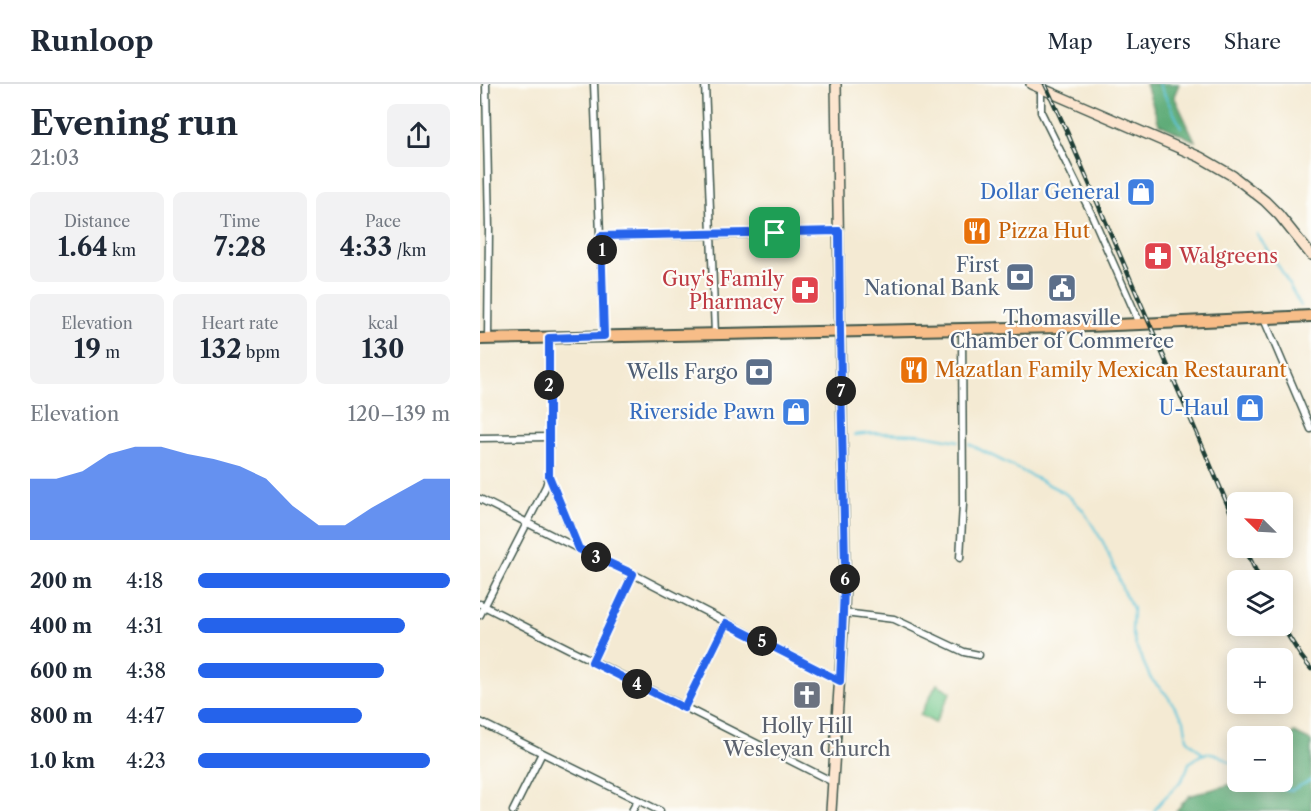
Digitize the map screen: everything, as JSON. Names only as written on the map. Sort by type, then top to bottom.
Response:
[{"type":"main road","points":[[484,339],[962,329],[1311,316]]},
{"type":"street","points":[[484,339],[488,249],[488,198],[483,126],[486,84]]},
{"type":"street","points":[[594,84],[604,336]]},
{"type":"street","points":[[705,84],[716,334]]},
{"type":"street","points":[[831,811],[845,566],[836,84]]},
{"type":"street","points":[[1031,84],[1200,157],[1233,176],[1279,215],[1311,255]]},
{"type":"street","points":[[1041,88],[1041,112],[1092,215],[1140,324]]},
{"type":"street","points":[[601,236],[839,231]]},
{"type":"street","points":[[480,250],[488,249]]},
{"type":"street","points":[[1264,319],[1311,429]]},
{"type":"street","points":[[960,558],[963,504],[962,329]]},
{"type":"street","points":[[480,615],[482,605],[528,523],[549,476],[549,338]]},
{"type":"street","points":[[480,438],[549,437]]},
{"type":"street","points":[[549,476],[579,549]]},
{"type":"street","points":[[480,499],[633,574],[840,681]]},
{"type":"street","points":[[592,662],[633,574]]},
{"type":"street","points":[[482,605],[833,783]]},
{"type":"street","points":[[844,613],[894,619],[964,651],[979,655]]},
{"type":"street","points":[[684,708],[726,623]]},
{"type":"street","points":[[480,722],[660,811]]},
{"type":"street","points":[[513,811],[542,753]]},
{"type":"street","points":[[632,811],[638,800]]},
{"type":"green space","points":[[1146,84],[1179,84],[1174,96],[1195,141],[1159,124]]},
{"type":"green space","points":[[937,684],[951,692],[935,723],[920,715]]},
{"type":"green space","points":[[1293,734],[1311,741],[1311,811],[1176,811],[1189,796],[1227,785],[1227,792],[1293,792]]},
{"type":"waterway","points":[[1159,84],[1181,127]]},
{"type":"waterway","points":[[1257,234],[1301,306]]},
{"type":"waterway","points":[[854,435],[919,434],[959,441]]},
{"type":"waterway","points":[[969,444],[1063,492],[1083,510],[1103,542],[1123,591],[1133,608],[1132,631],[1136,646],[1151,679],[1166,694],[1184,720],[1187,739],[1203,754]]},
{"type":"waterway","points":[[1154,811],[1182,779],[1189,763],[1201,755],[1211,753],[1227,760]]},
{"type":"waterway","points":[[1293,789],[1311,780]]},
{"type":"railway","points":[[1045,84],[1227,503]]},
{"type":"railway","points":[[1250,558],[1255,570]]},
{"type":"railway","points":[[1288,636],[1311,669]]},
{"type":"place","name":"Dollar General","points":[[1141,192]]},
{"type":"place","name":"Pizza Hut","points":[[977,231]]},
{"type":"place","name":"Walgreens","points":[[1158,256]]},
{"type":"place","name":"First National Bank","points":[[1020,277]]},
{"type":"place","name":"Thomasville Chamber of Commerce","points":[[1062,288]]},
{"type":"place","name":"Guy's Family Pharmacy","points":[[805,290]]},
{"type":"place","name":"Mazatlan Family Mexican Restaurant","points":[[914,370]]},
{"type":"place","name":"Wells Fargo","points":[[759,372]]},
{"type":"place","name":"U-Haul","points":[[1250,408]]},
{"type":"place","name":"Riverside Pawn","points":[[796,412]]},
{"type":"place","name":"Holly Hill Wesleyan Church","points":[[807,695]]},
{"type":"route","points":[[839,231],[845,566],[840,681],[726,623],[684,708],[592,662],[633,574],[579,549],[549,476],[549,338],[604,336],[601,236],[775,233],[839,231]]}]
